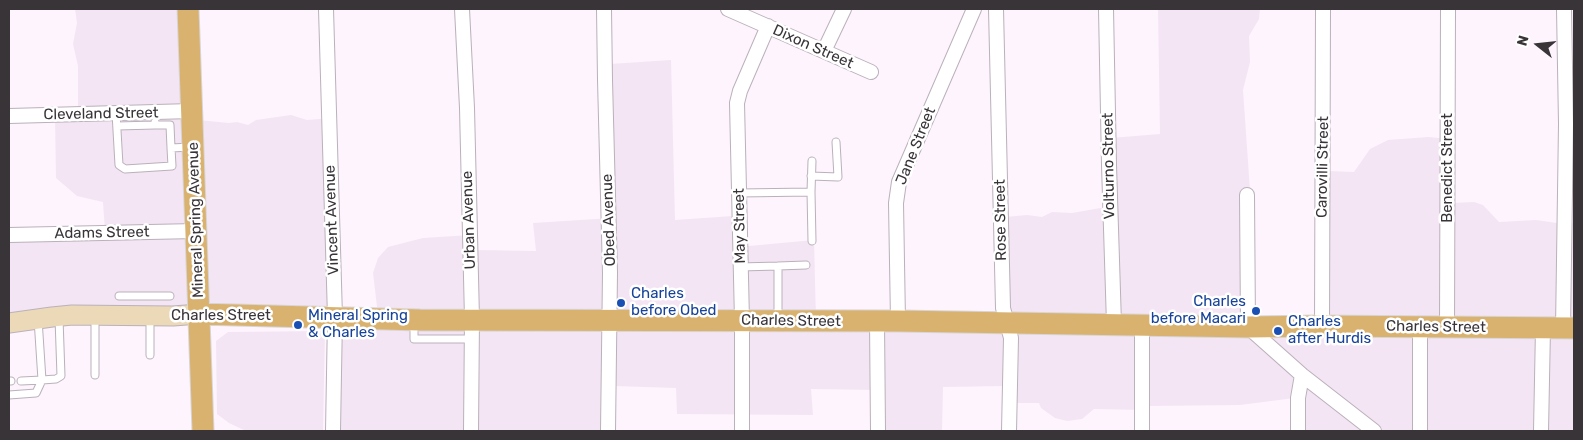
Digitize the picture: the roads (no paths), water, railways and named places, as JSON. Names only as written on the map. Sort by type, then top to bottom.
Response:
[{"type":"main road","name":"Mineral Spring Avenue","points":[[188,9],[203,431]]},
{"type":"main road","name":"Charles Street","points":[[9,323],[59,316],[199,314],[414,319],[448,329],[609,320],[1114,324],[1248,327],[1560,328]]},
{"type":"street","name":"Vincent Avenue","points":[[326,9],[335,317],[334,431]]},
{"type":"street","name":"Urban Avenue","points":[[462,9],[472,329],[471,431]]},
{"type":"street","name":"Obed Avenue","points":[[604,9],[604,80],[610,273],[608,431]]},
{"type":"street","name":"Dixon Street","points":[[728,9],[871,72]]},
{"type":"street","points":[[824,52],[844,9]]},
{"type":"street","name":"Jane Street","points":[[878,431],[899,182],[974,9]]},
{"type":"street","name":"Rose Street","points":[[996,9],[1003,308],[1011,338],[1009,431]]},
{"type":"street","name":"Volturno Street","points":[[1106,9],[1114,324]]},
{"type":"street","name":"Carovilli Street","points":[[1322,326],[1324,9]]},
{"type":"street","name":"Benedict Street","points":[[1447,328],[1448,9]]},
{"type":"street","points":[[1541,431],[1560,328],[1570,221],[1570,124],[1564,9]]},
{"type":"street","name":"May Street","points":[[742,431],[738,97],[768,26]]},
{"type":"street","name":"Cleveland Street","points":[[9,116],[155,119],[192,112]]},
{"type":"street","points":[[1246,195],[1248,327],[1302,375],[1374,431]]},
{"type":"street","name":"Adams Street","points":[[9,235],[196,231]]},
{"type":"street","points":[[1142,325],[1142,431]]},
{"type":"street","points":[[1420,328],[1420,431]]},
{"type":"street","points":[[1298,431],[1298,398],[1302,375]]},
{"type":"lane","points":[[116,119],[119,165],[125,169],[172,166],[170,125],[155,119]]},
{"type":"lane","points":[[811,176],[838,177],[836,142]]},
{"type":"lane","points":[[171,148],[193,147]]},
{"type":"lane","points":[[812,161],[812,241]]},
{"type":"lane","points":[[739,193],[811,192]]},
{"type":"lane","points":[[740,267],[806,265]]},
{"type":"lane","points":[[778,266],[778,321]]},
{"type":"lane","points":[[118,296],[170,296]]},
{"type":"lane","points":[[143,296],[147,316],[150,355]]},
{"type":"lane","points":[[21,381],[56,379],[61,376],[59,316]]},
{"type":"lane","points":[[95,316],[95,375]]},
{"type":"lane","points":[[9,395],[36,393],[42,380],[38,319]]},
{"type":"place","name":"Charles before Obed","points":[[621,303]]},
{"type":"place","name":"Charles before Macari","points":[[1256,311]]},
{"type":"place","name":"Mineral Spring & Charles","points":[[298,325]]},
{"type":"place","name":"Charles after Hurdis","points":[[1278,331]]}]
